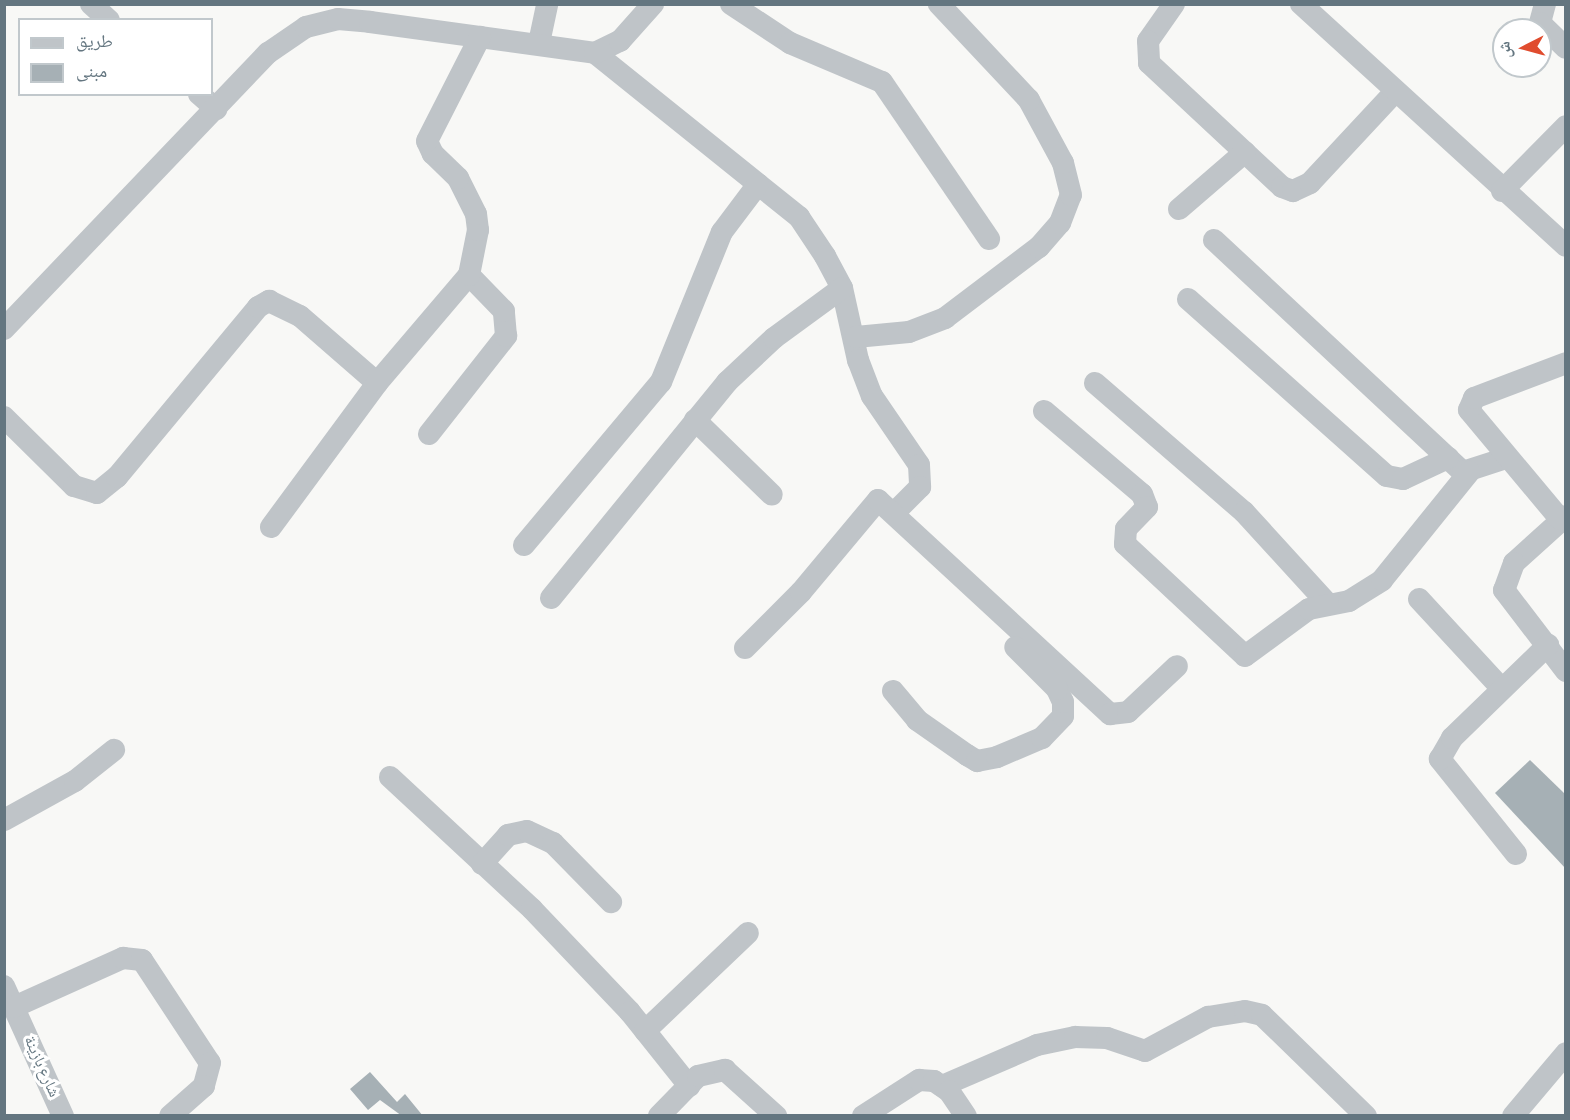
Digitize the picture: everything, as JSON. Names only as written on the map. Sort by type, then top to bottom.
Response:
[{"type":"street","points":[[91,4],[107,18]]},
{"type":"street","points":[[539,44],[547,4]]},
{"type":"street","points":[[595,53],[620,41],[653,4]]},
{"type":"street","points":[[731,4],[790,43],[882,82],[988,239]]},
{"type":"street","points":[[855,337],[909,332],[945,318],[1039,247],[1060,223],[1071,195],[1063,163],[1029,100],[939,4]]},
{"type":"street","points":[[1173,4],[1148,41],[1149,63],[1282,187],[1303,189],[1395,92]]},
{"type":"street","points":[[1301,4],[1502,191],[1566,246]]},
{"type":"street","points":[[1545,4],[1540,23],[1566,48]]},
{"type":"street","points":[[4,329],[282,41],[317,13],[595,53],[799,217],[842,288],[855,337],[858,360],[872,396],[922,473],[920,487],[894,513]]},
{"type":"street","points":[[271,527],[377,382],[469,275],[478,230],[476,214],[458,178],[427,141],[480,37]]},
{"type":"street","points":[[201,96],[216,109]]},
{"type":"street","points":[[1502,191],[1566,126]]},
{"type":"street","points":[[1179,209],[1245,152]]},
{"type":"street","points":[[524,545],[661,382],[722,232],[758,184]]},
{"type":"street","points":[[1214,240],[1462,472],[1469,472],[1506,458]]},
{"type":"street","points":[[429,434],[506,336],[504,311],[469,275]]},
{"type":"street","points":[[551,598],[695,420],[774,338],[842,288]]},
{"type":"street","points":[[1188,299],[1387,476],[1403,479],[1448,458]]},
{"type":"street","points":[[4,417],[74,486],[97,492],[117,477],[258,307],[269,301],[300,316],[377,382]]},
{"type":"street","points":[[1566,363],[1513,380],[1470,403],[1471,416],[1506,458],[1563,518],[1514,563],[1504,581],[1504,590],[1566,671]]},
{"type":"street","points":[[1095,383],[1244,512],[1328,604]]},
{"type":"street","points":[[1044,411],[1142,494],[1147,507],[1126,529],[1125,544],[1242,655],[1250,655],[1309,609],[1349,602],[1382,580],[1469,472]]},
{"type":"street","points":[[695,420],[772,495]]},
{"type":"street","points":[[745,648],[801,592],[873,501],[883,501],[915,535],[1110,714],[1128,712],[1177,666]]},
{"type":"street","points":[[893,691],[916,720],[977,761],[997,758],[1041,738],[1062,716],[1063,702],[1057,689],[924,558],[915,535]]},
{"type":"street","points":[[1419,599],[1502,689]]},
{"type":"street","points":[[1516,854],[1440,759],[1452,738],[1548,645]]},
{"type":"street","points":[[4,820],[75,781],[114,750]]},
{"type":"street","points":[[390,777],[532,909],[645,1031],[688,1086]]},
{"type":"street","points":[[482,864],[508,835],[527,831],[553,843],[611,902]]},
{"type":"street","points":[[645,1031],[748,933]]},
{"type":"street","points":[[14,1007],[123,958],[142,960],[210,1064],[204,1086],[170,1116]]},
{"type":"street","name":"شارع بازينة","points":[[4,986],[63,1116]]},
{"type":"street","points":[[942,1086],[1037,1045],[1075,1037],[1107,1038],[1145,1051],[1208,1017],[1245,1011],[1262,1015],[1366,1116]]},
{"type":"street","points":[[1513,1116],[1566,1053]]},
{"type":"street","points":[[659,1116],[688,1086],[711,1071],[725,1071],[776,1116]]},
{"type":"street","points":[[863,1116],[919,1080],[942,1086],[966,1116]]},
{"type":"building","points":[[1530,760],[1565,794],[1566,869],[1495,793]]},
{"type":"building","points":[[370,1072],[397,1102],[405,1094],[423,1116],[402,1116],[380,1100],[368,1110],[350,1089]]}]
